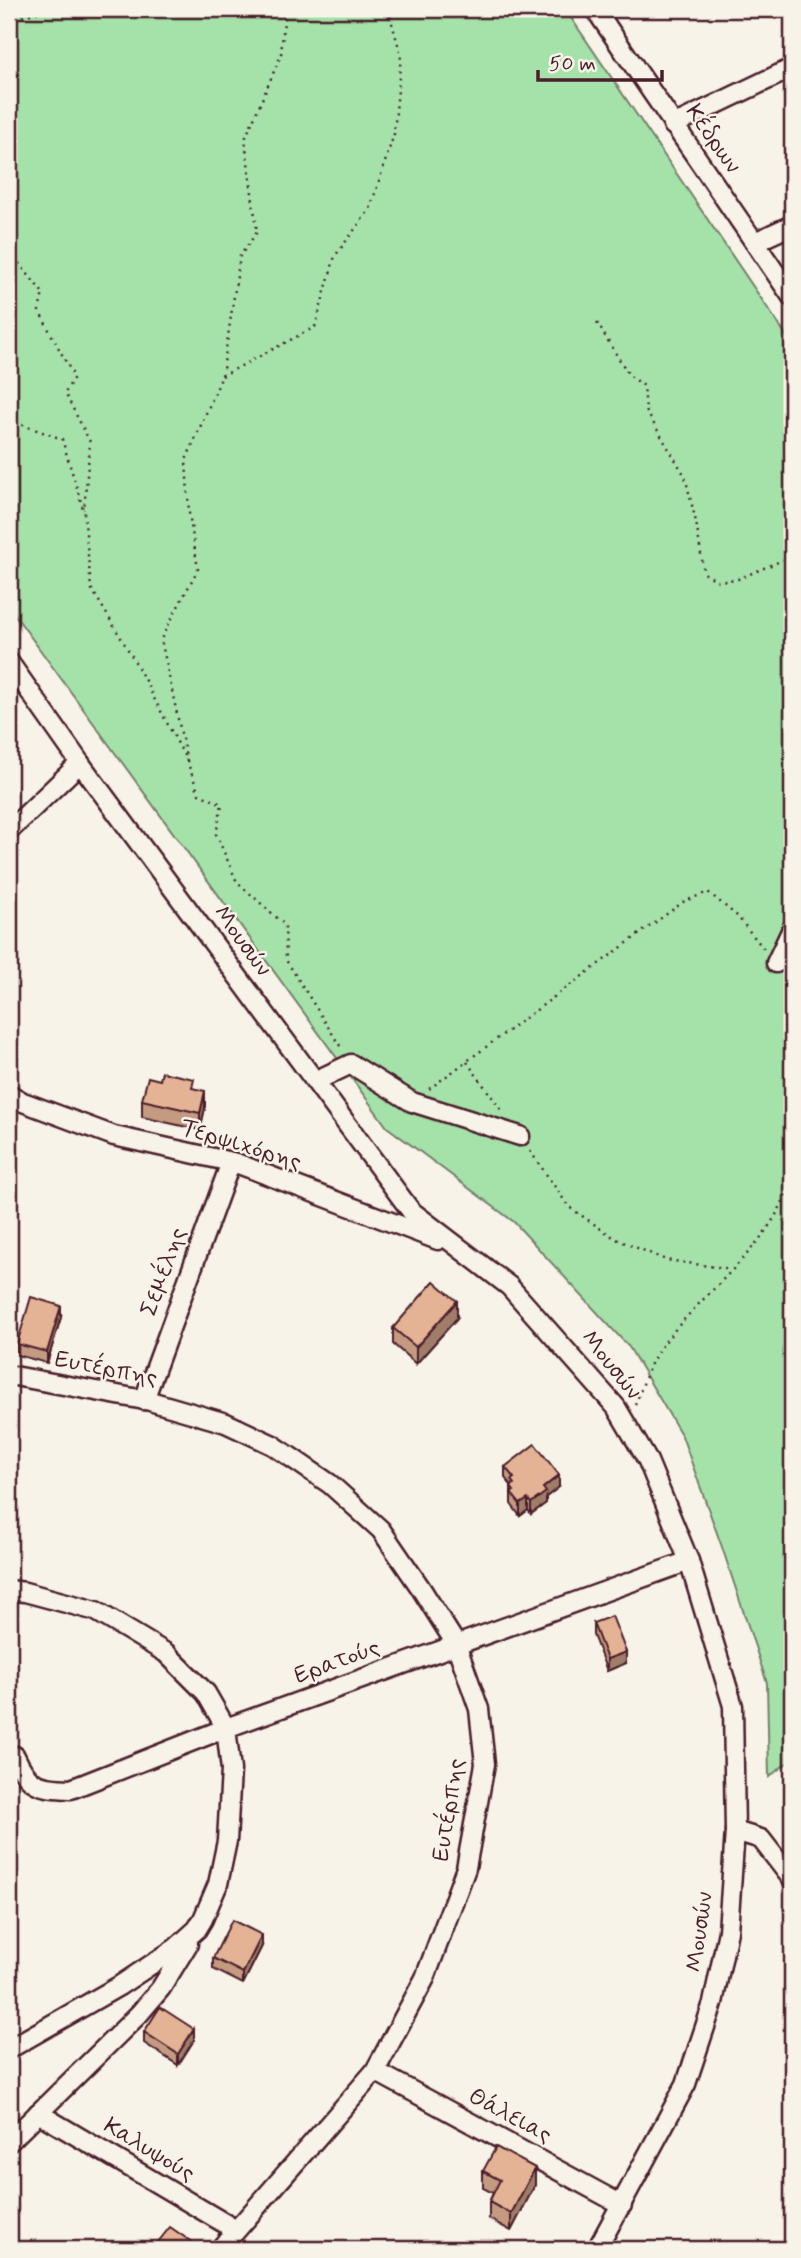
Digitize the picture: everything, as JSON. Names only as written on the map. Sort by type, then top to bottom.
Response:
[{"type":"street","name":"Κέδρων","points":[[595,9],[792,297]]},
{"type":"street","points":[[673,125],[792,68]]},
{"type":"street","points":[[755,242],[792,225]]},
{"type":"street","name":"Μουσών","points":[[9,662],[80,763],[315,1081],[405,1218]]},
{"type":"street","points":[[9,831],[80,763]]},
{"type":"street","points":[[776,963],[792,929]]},
{"type":"street","points":[[315,1081],[351,1064],[412,1102],[520,1136]]},
{"type":"street","name":"Τερψιχόρης","points":[[9,1094],[23,1102],[114,1136],[231,1162],[405,1218],[457,1248]]},
{"type":"street","name":"Σεμέλης","points":[[144,1400],[231,1162]]},
{"type":"street","name":"Μουσών","points":[[457,1248],[509,1286],[616,1407],[627,1424],[648,1461],[689,1561],[733,1706],[735,1831],[728,1931],[713,2003],[686,2084],[597,2249]]},
{"type":"street","name":"Ευτέρπης","points":[[9,1375],[144,1400],[226,1423],[273,1445],[330,1484],[381,1530],[456,1644],[479,1709],[485,1764],[466,1868],[425,1978],[374,2071],[219,2249]]},
{"type":"street","name":"Ερατούς","points":[[15,1756],[24,1775],[44,1788],[71,1788],[226,1728],[689,1561]]},
{"type":"street","points":[[9,1590],[26,1591],[96,1611],[166,1653],[206,1693],[226,1728],[231,1770],[227,1841],[218,1884],[204,1919],[161,1988],[139,2014],[9,2142]]},
{"type":"street","points":[[735,1831],[761,1839],[792,1879]]},
{"type":"street","points":[[9,2049],[119,1986],[176,1948],[197,1929]]},
{"type":"street","name":"Θάλειας","points":[[374,2071],[622,2205]]},
{"type":"street","name":"Καλυψούς","points":[[38,2113],[236,2230]]},
{"type":"path","points":[[9,21],[47,9]]},
{"type":"path","points":[[187,761],[161,639],[198,569],[189,513],[186,460],[222,376],[240,256],[257,232],[245,139],[281,55],[285,9]]},
{"type":"path","points":[[222,376],[316,327],[335,256],[370,209],[396,121],[401,55],[388,9]]},
{"type":"path","points":[[9,202],[10,254],[43,293],[39,311],[74,377],[65,393],[90,442],[84,512],[91,588],[133,658],[187,761],[199,794],[222,804],[216,834],[237,882],[285,925],[286,960],[351,1064]]},
{"type":"path","points":[[597,323],[629,375],[644,386],[646,411],[685,476],[704,573],[718,581],[738,579],[792,556]]},
{"type":"path","points":[[9,420],[62,439],[84,512]]},
{"type":"path","points":[[412,1102],[682,902],[708,891],[737,916],[776,963]]},
{"type":"path","points":[[467,1062],[569,1207],[616,1239],[666,1260],[731,1269]]},
{"type":"path","points":[[627,1424],[658,1351],[767,1231],[789,1192],[792,1173]]},
{"type":"green space","points":[[9,9],[565,9],[792,344],[792,1759],[769,1777],[767,1683],[682,1436],[629,1347],[514,1222],[387,1127],[9,607]]},
{"type":"building","points":[[162,1072],[194,1079],[192,1088],[205,1091],[200,1113],[142,1100],[148,1077],[160,1080]]},
{"type":"building","points":[[434,1281],[457,1301],[416,1347],[393,1328]]},
{"type":"building","points":[[31,1297],[61,1306],[47,1352],[17,1344]]},
{"type":"building","points":[[535,1444],[559,1475],[543,1488],[546,1492],[531,1503],[528,1499],[520,1504],[511,1493],[514,1491],[511,1487],[514,1484],[511,1480],[514,1478],[505,1467]]},
{"type":"building","points":[[612,1616],[626,1652],[607,1659],[593,1623]]},
{"type":"building","points":[[232,1920],[262,1935],[243,1973],[213,1958]]},
{"type":"building","points":[[160,2007],[194,2029],[178,2054],[144,2032]]},
{"type":"building","points":[[496,2147],[535,2168],[511,2214],[489,2202],[500,2180],[483,2171]]},
{"type":"building","points":[[170,2227],[193,2243],[188,2249],[167,2249],[158,2242]]}]
